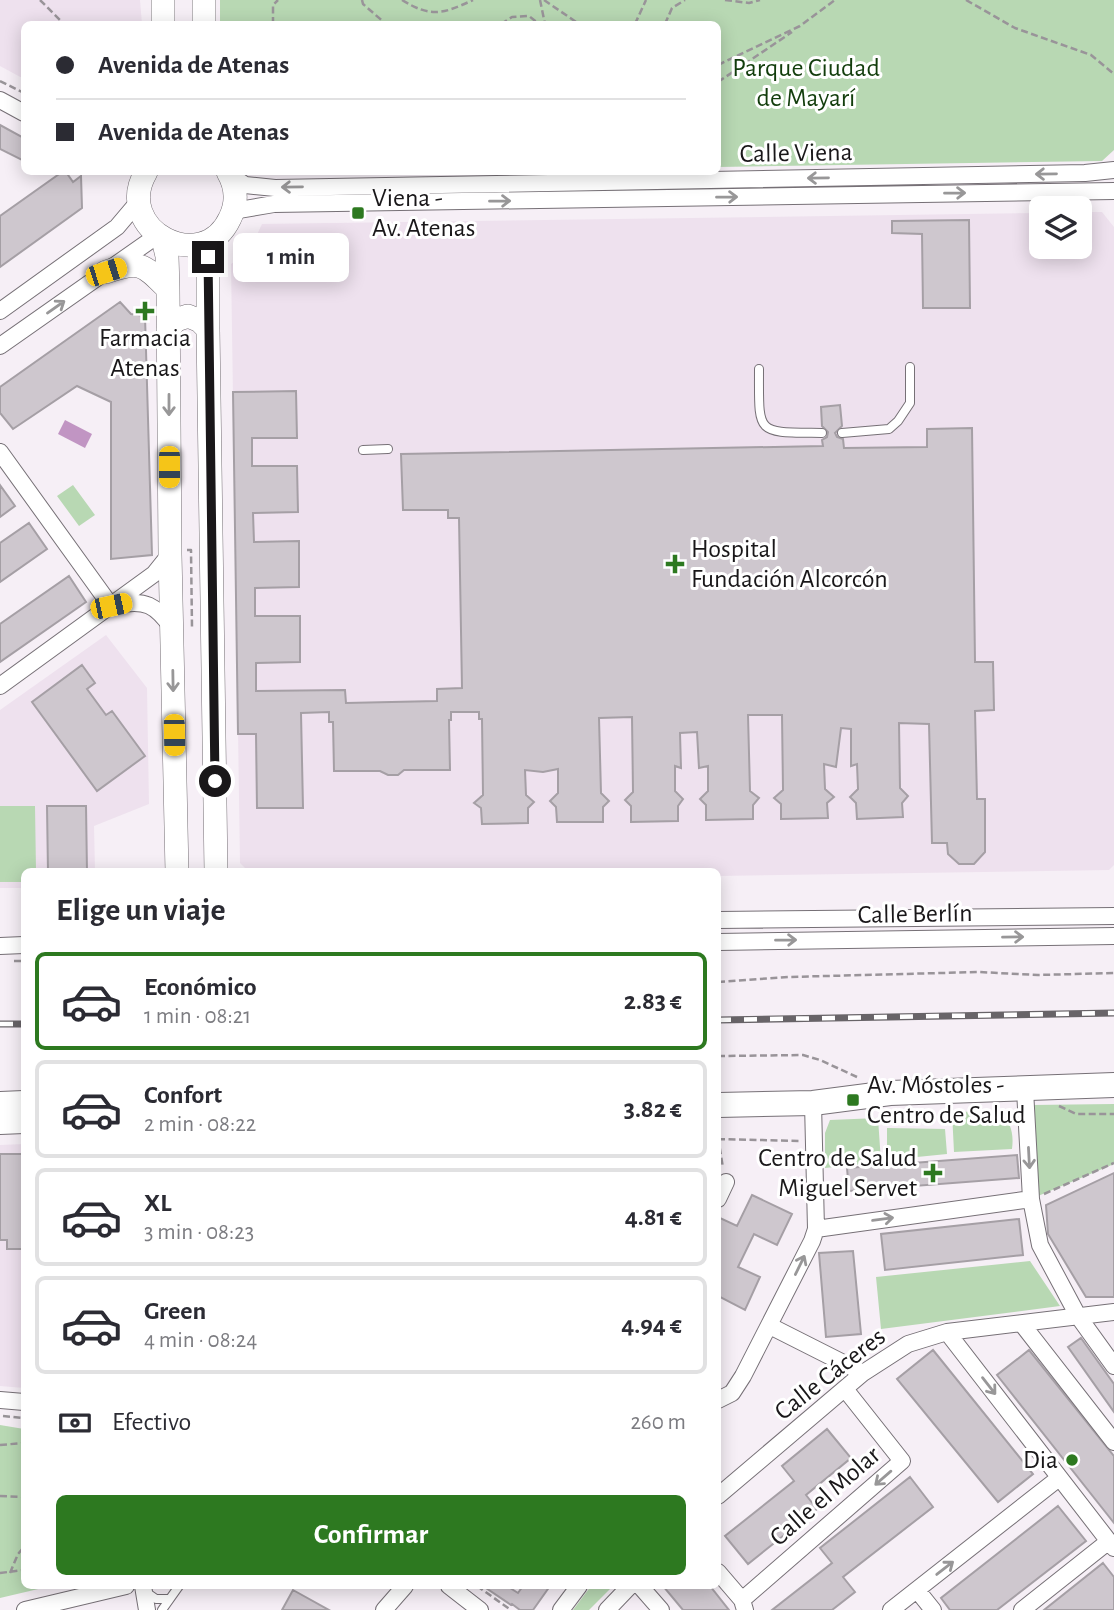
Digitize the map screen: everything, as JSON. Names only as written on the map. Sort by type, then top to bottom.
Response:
[{"type":"main road","points":[[721,1090],[811,1087],[890,1093],[1114,1085]]},
{"type":"main road","points":[[721,1105],[813,1104],[890,1093]]},
{"type":"main road","points":[[0,1104],[21,1103]]},
{"type":"main road","points":[[0,1122],[21,1121]]},
{"type":"street","points":[[163,0],[163,21]]},
{"type":"street","points":[[204,0],[204,21]]},
{"type":"street","points":[[0,100],[21,111]]},
{"type":"street","name":"Calle Viena","points":[[232,175],[245,185],[275,188],[1085,173],[1114,170]]},
{"type":"street","points":[[141,175],[139,201],[149,226],[160,237],[176,244],[191,245],[218,235]]},
{"type":"street","points":[[196,868],[208,257],[233,211],[235,188],[230,175]]},
{"type":"street","name":"Calle Viena","points":[[233,211],[274,204],[1114,191]]},
{"type":"street","points":[[0,311],[117,227],[139,201]]},
{"type":"street","points":[[0,346],[160,237]]},
{"type":"street","points":[[160,237],[167,256],[170,554],[196,868]]},
{"type":"street","points":[[106,272],[131,264],[150,270],[168,289]]},
{"type":"street","points":[[168,330],[176,320],[188,316],[200,321],[208,329]]},
{"type":"street","points":[[0,452],[111,606]]},
{"type":"street","points":[[0,686],[154,574],[170,554]]},
{"type":"street","points":[[111,606],[133,601],[147,604],[178,627]]},
{"type":"street","name":"Calle Berlín","points":[[721,920],[1114,916]]},
{"type":"street","name":"Calle Berlín","points":[[721,942],[1114,936]]},
{"type":"street","points":[[0,946],[21,945]]},
{"type":"street","points":[[1025,1090],[1031,1199],[1040,1245],[1078,1316],[1114,1366]]},
{"type":"street","points":[[721,1398],[732,1393],[743,1376],[816,1229],[813,1104]]},
{"type":"street","points":[[721,1193],[726,1182]]},
{"type":"street","points":[[816,1229],[1031,1199]]},
{"type":"street","name":"Calle Cáceres","points":[[721,1493],[863,1373],[908,1344],[947,1332],[1114,1312]]},
{"type":"street","points":[[1021,1324],[1114,1442]]},
{"type":"street","points":[[770,1326],[863,1373]]},
{"type":"street","points":[[947,1332],[1112,1544],[1022,1610]]},
{"type":"street","name":"Calle el Molar","points":[[743,1605],[902,1461],[845,1390]]},
{"type":"street","points":[[0,1400],[21,1402]]},
{"type":"street","points":[[0,1409],[21,1410]]},
{"type":"street","points":[[891,1610],[1059,1478]]},
{"type":"street","points":[[721,1576],[743,1605]]},
{"type":"street","points":[[25,1610],[113,1589]]},
{"type":"street","points":[[144,1589],[147,1610]]},
{"type":"street","points":[[384,1610],[402,1589]]},
{"type":"street","points":[[453,1589],[480,1610]]},
{"type":"street","points":[[561,1610],[577,1589]]},
{"type":"street","points":[[607,1610],[627,1589]]},
{"type":"street","points":[[643,1589],[661,1610]]},
{"type":"street","points":[[917,1590],[933,1610]]},
{"type":"lane","points":[[842,433],[889,429],[898,421],[910,403],[910,367]]},
{"type":"lane","points":[[758,369],[759,416],[763,424],[773,432],[822,433]]},
{"type":"lane","points":[[363,450],[388,449]]},
{"type":"lane","points":[[145,1589],[156,1599],[169,1599]]},
{"type":"lane","points":[[162,1610],[177,1589]]},
{"type":"path","points":[[40,0],[61,21]]},
{"type":"path","points":[[269,0],[273,5],[273,21]]},
{"type":"path","points":[[273,5],[278,0]]},
{"type":"path","points":[[362,0],[383,21]]},
{"type":"path","points":[[402,0],[420,12],[449,12],[473,0]]},
{"type":"path","points":[[542,0],[545,21]]},
{"type":"path","points":[[542,0],[574,21]]},
{"type":"path","points":[[636,21],[646,0]]},
{"type":"path","points":[[666,21],[672,8],[685,0]]},
{"type":"path","points":[[725,0],[749,3],[760,0]]},
{"type":"path","points":[[721,80],[835,0]]},
{"type":"path","points":[[966,0],[1015,28],[1091,55],[1114,74]]},
{"type":"path","points":[[506,21],[512,17],[529,16],[535,21]]},
{"type":"path","points":[[721,64],[800,26]]},
{"type":"path","points":[[0,81],[21,92]]},
{"type":"path","points":[[178,627],[201,627]]},
{"type":"path","points":[[721,982],[789,977],[979,972],[1038,975],[1114,973]]},
{"type":"path","points":[[721,1056],[803,1055],[820,1060],[890,1093]]},
{"type":"path","points":[[721,1138],[814,1141]]},
{"type":"path","points":[[721,1154],[726,1182]]},
{"type":"path","points":[[1031,1199],[1114,1163]]},
{"type":"path","points":[[0,1415],[21,1418]]},
{"type":"path","points":[[0,1445],[21,1444]]},
{"type":"path","points":[[0,1496],[21,1497]]},
{"type":"path","points":[[10,1573],[21,1550]]},
{"type":"path","points":[[0,1573],[21,1571]]},
{"type":"path","points":[[481,1589],[511,1610]]},
{"type":"path","points":[[502,1610],[506,1606]]},
{"type":"shaded area","points":[[0,0],[140,0],[142,21],[21,21],[21,77],[0,66]]},
{"type":"shaded area","name":"Hospital Fundación Alcorcón","points":[[1092,212],[1102,212],[1114,227],[1114,865],[1109,870],[721,876],[721,868],[245,868],[240,863],[231,264],[243,255],[254,241],[262,224],[1029,213],[1029,259],[1092,259]]},
{"type":"shaded area","points":[[65,420],[92,434],[85,448],[58,434]]},
{"type":"shaded area","points":[[106,635],[147,688],[149,804],[94,826],[95,868],[21,868],[21,888],[0,888],[0,710]]},
{"type":"shaded area","points":[[21,1144],[21,1388],[0,1386],[0,1145]]},
{"type":"green space","name":"Parque Ciudad de Mayarí","points":[[220,0],[1114,0],[1114,150],[1102,161],[721,167],[721,21],[220,21]]},
{"type":"green space","points":[[73,485],[95,515],[79,526],[57,496]]},
{"type":"green space","points":[[0,806],[35,806],[36,868],[21,868],[21,882],[0,882]]},
{"type":"green space","points":[[1114,1104],[1114,1164],[1038,1196],[1032,1105]]},
{"type":"green space","points":[[999,1111],[1011,1128],[1012,1149],[954,1152],[952,1112]]},
{"type":"green space","points":[[878,1118],[881,1162],[825,1168],[825,1133],[830,1120]]},
{"type":"green space","points":[[887,1128],[945,1129],[947,1154],[887,1160]]},
{"type":"green space","points":[[1030,1261],[1060,1306],[881,1329],[876,1277]]},
{"type":"green space","points":[[0,1425],[21,1428],[21,1589],[38,1589],[0,1598]]},
{"type":"green space","points":[[589,1589],[610,1589],[589,1610],[573,1610]]},
{"type":"building","points":[[0,125],[21,136],[21,160],[0,149]]},
{"type":"building","points":[[58,175],[68,175],[73,182],[81,176],[82,208],[0,267],[0,216]]},
{"type":"building","points":[[969,220],[970,308],[923,308],[922,234],[892,233],[892,221]]},
{"type":"building","points":[[120,302],[131,314],[145,316],[152,555],[111,559],[111,402],[77,386],[13,429],[0,413],[0,387]]},
{"type":"building","points":[[296,391],[297,438],[252,438],[252,466],[297,466],[298,512],[253,513],[254,542],[299,541],[299,587],[255,588],[255,616],[300,616],[300,662],[256,663],[256,691],[345,690],[346,703],[437,701],[437,689],[462,688],[459,518],[448,518],[448,510],[403,510],[401,454],[823,446],[822,440],[827,437],[828,432],[822,426],[821,407],[840,405],[842,426],[835,433],[843,439],[844,448],[927,447],[927,429],[972,428],[975,662],[993,662],[994,710],[975,711],[977,799],[985,799],[985,852],[974,864],[959,864],[948,854],[947,843],[932,843],[929,724],[899,723],[900,788],[908,796],[902,803],[903,817],[857,819],[856,803],[850,797],[858,789],[857,764],[851,766],[851,729],[841,728],[836,767],[824,764],[825,789],[834,797],[827,803],[828,818],[781,819],[781,804],[774,798],[783,790],[782,715],[748,715],[750,791],[759,798],[753,805],[753,819],[706,820],[706,805],[700,799],[708,791],[708,766],[699,768],[697,732],[680,733],[681,768],[675,766],[675,791],[683,799],[678,806],[678,821],[631,822],[631,806],[625,800],[633,792],[632,717],[599,718],[601,793],[609,801],[603,807],[603,822],[557,822],[556,807],[550,801],[558,793],[558,769],[543,772],[525,770],[526,795],[534,802],[528,808],[528,823],[482,824],[481,808],[474,803],[483,795],[482,719],[479,719],[479,712],[451,712],[450,770],[404,770],[398,775],[388,775],[380,771],[334,771],[333,722],[329,722],[329,712],[301,713],[303,808],[257,808],[256,734],[238,734],[233,392]]},
{"type":"building","points":[[0,485],[15,506],[0,517]]},
{"type":"building","points":[[29,523],[47,549],[0,582],[0,543]]},
{"type":"building","points":[[69,576],[86,602],[0,662],[0,624]]},
{"type":"building","points":[[82,665],[95,683],[87,689],[106,715],[112,711],[145,756],[97,791],[32,702]]},
{"type":"building","points":[[47,806],[86,806],[87,868],[48,868]]},
{"type":"building","points":[[0,1154],[21,1154],[21,1249],[7,1249],[7,1240],[0,1240]]},
{"type":"building","name":"Centro de Salud Miguel Servet","points":[[1017,1155],[1019,1178],[849,1191],[847,1168]]},
{"type":"building","points":[[1114,1173],[1114,1297],[1086,1297],[1048,1234],[1046,1205]]},
{"type":"building","points":[[752,1195],[792,1214],[777,1245],[754,1234],[738,1267],[760,1277],[745,1310],[721,1298],[721,1218],[737,1226]]},
{"type":"building","points":[[1019,1219],[1023,1255],[885,1270],[881,1234]]},
{"type":"building","points":[[853,1251],[861,1334],[826,1337],[819,1253]]},
{"type":"building","points":[[1081,1338],[1114,1384],[1114,1412],[1068,1347]]},
{"type":"building","points":[[933,1350],[1033,1474],[998,1502],[897,1379]]},
{"type":"building","points":[[1029,1350],[1114,1456],[1114,1523],[997,1375]]},
{"type":"building","points":[[827,1429],[851,1458],[806,1495],[817,1509],[748,1564],[725,1536],[794,1481],[782,1466]]},
{"type":"building","points":[[910,1477],[933,1507],[843,1577],[855,1592],[832,1610],[772,1610],[832,1563],[820,1548]]},
{"type":"building","points":[[1058,1506],[1086,1541],[997,1610],[950,1610],[941,1598]]},
{"type":"building","points":[[1103,1563],[1114,1577],[1114,1610],[1044,1610]]},
{"type":"building","points":[[487,1589],[512,1589],[518,1593],[521,1589],[548,1589],[533,1610],[520,1610]]},
{"type":"building","points":[[666,1589],[712,1589],[729,1610],[683,1610]]},
{"type":"building","points":[[293,1590],[329,1610],[282,1610]]},
{"type":"railway","points":[[721,1020],[1114,1013]]},
{"type":"railway","points":[[0,1024],[21,1024]]},
{"type":"place","name":"Viena - Av. Atenas","points":[[358,213]]},
{"type":"place","name":"Farmacia Atenas","points":[[145,311]]},
{"type":"place","name":"Hospital Fundación Alcorcón","points":[[675,564]]},
{"type":"place","name":"Av. Móstoles - Centro de Salud","points":[[853,1100]]},
{"type":"place","name":"Centro de Salud Miguel Servet","points":[[933,1173]]},
{"type":"place","name":"Dia","points":[[1072,1460]]},
{"type":"route","points":[[208,257],[215,781]]}]
